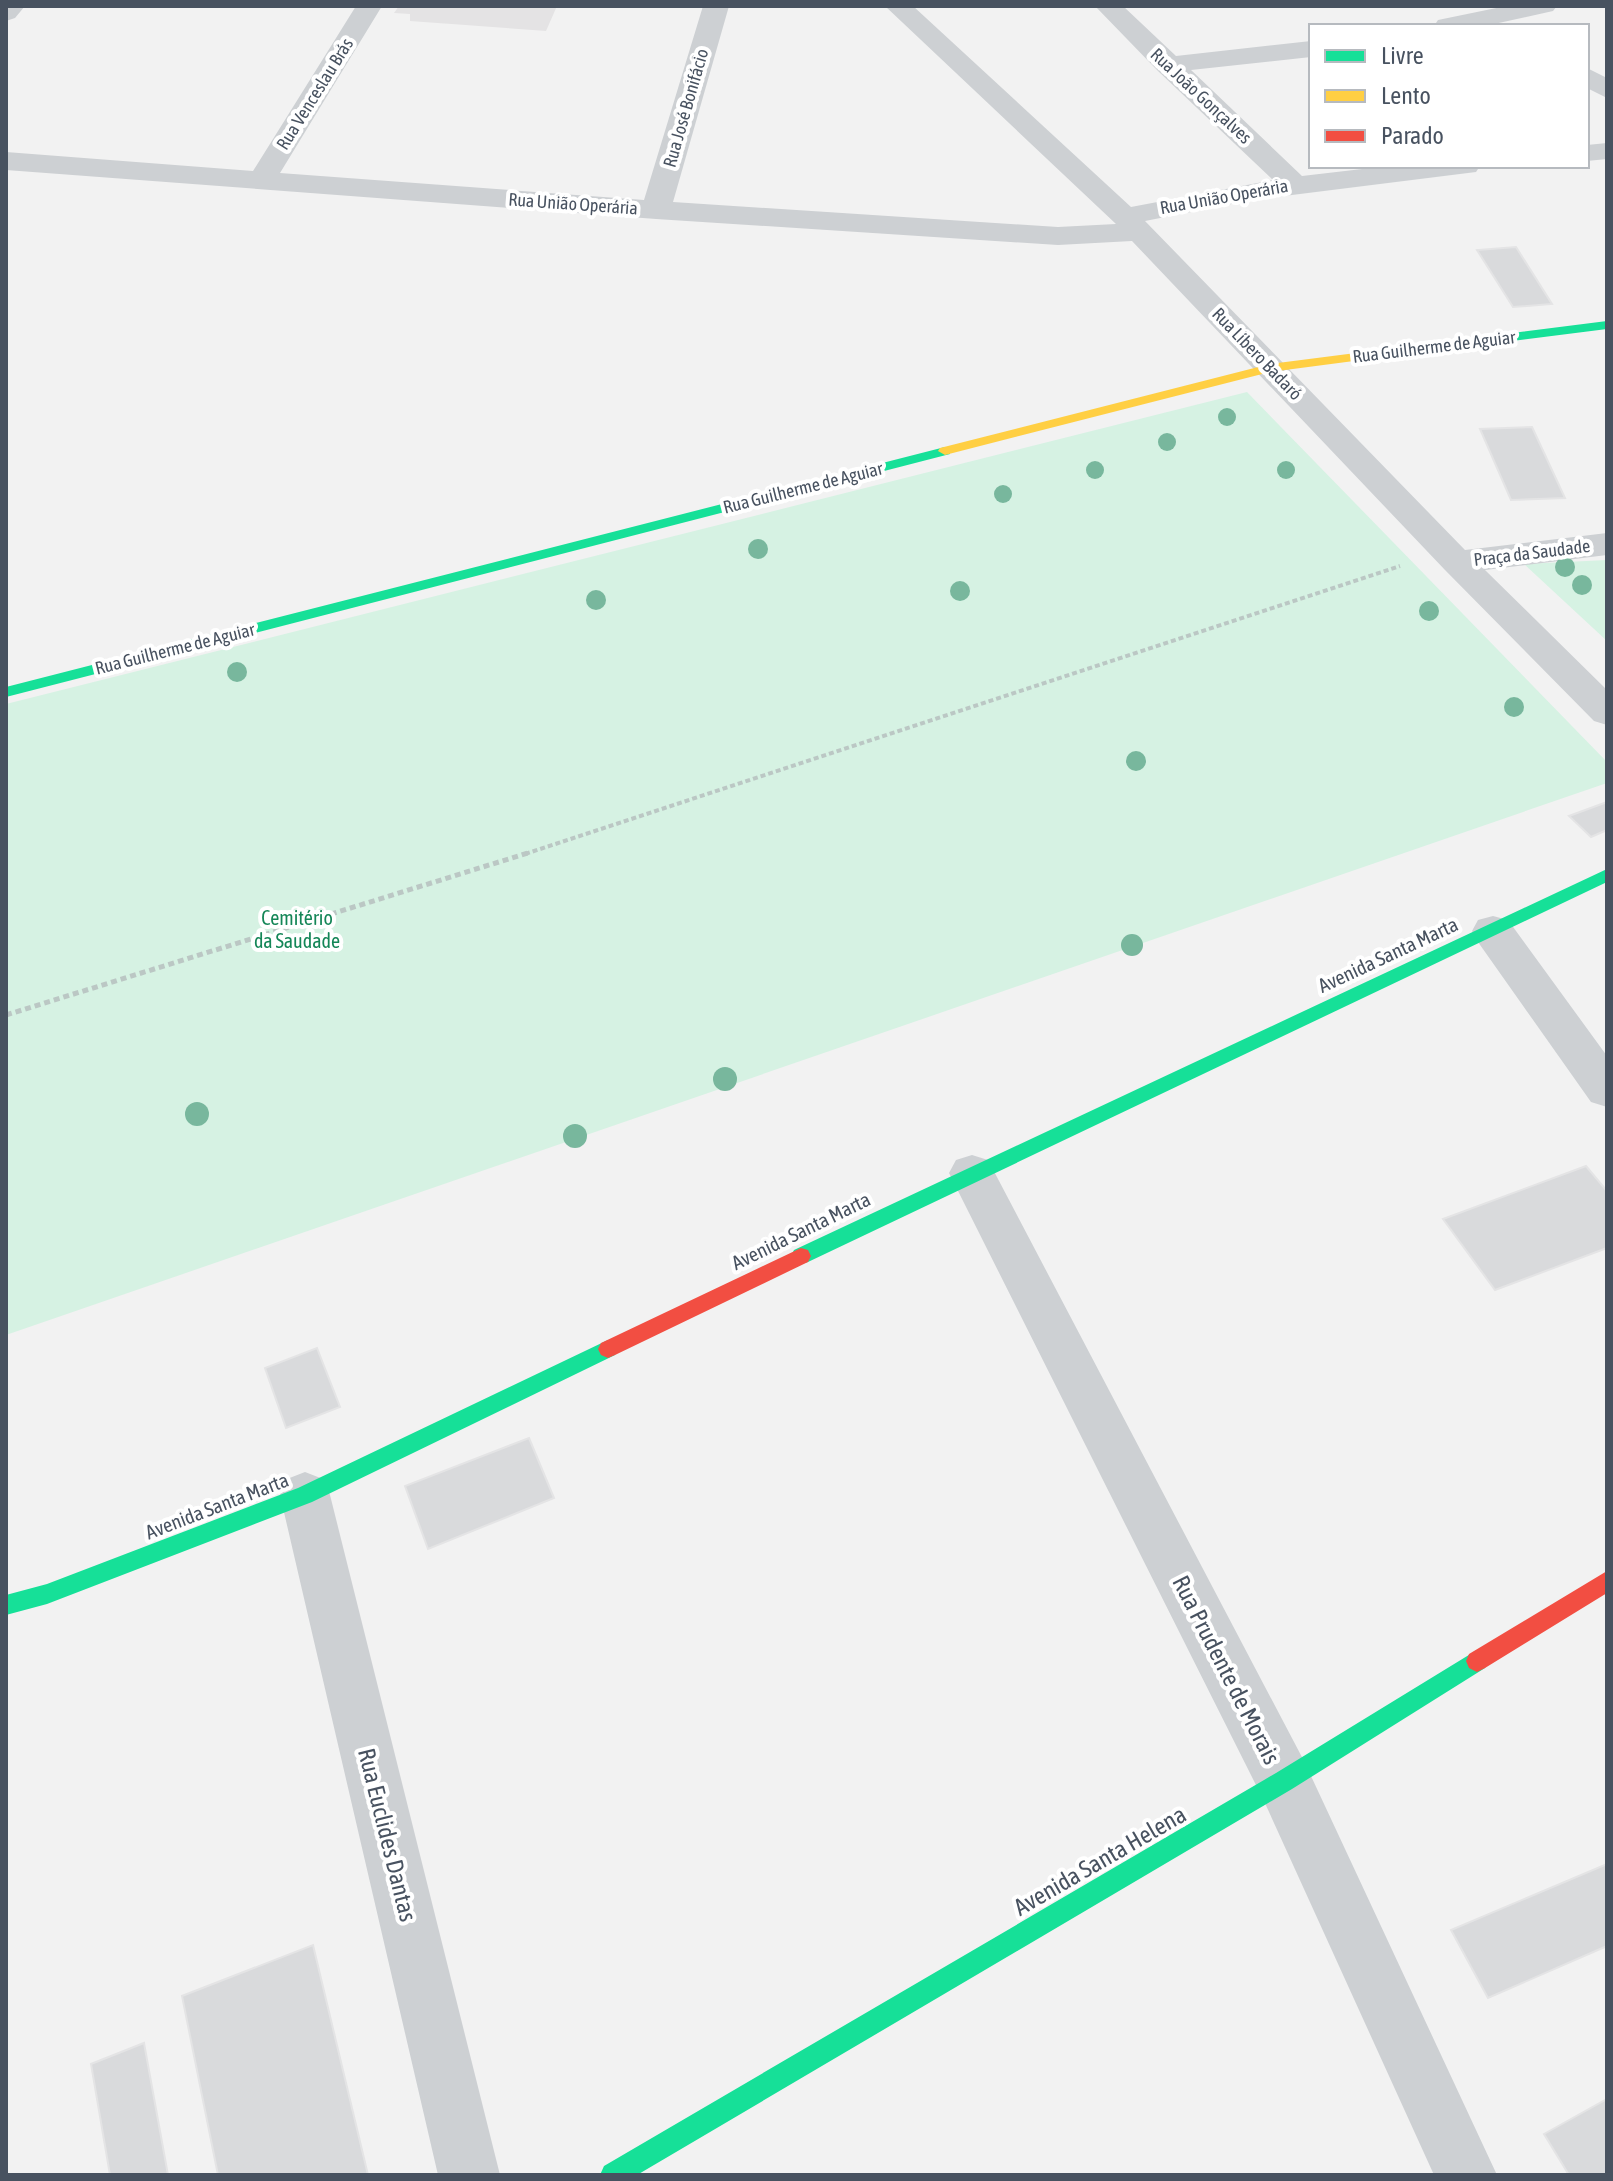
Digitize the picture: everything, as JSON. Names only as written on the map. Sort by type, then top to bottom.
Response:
[{"type":"street","points":[[6,13],[12,6]]},
{"type":"street","name":"Rua Venceslau Brás","points":[[261,181],[369,6]]},
{"type":"street","name":"Rua José Bonifácio","points":[[656,210],[716,6]]},
{"type":"street","name":"Rua Líbero Badaró","points":[[898,6],[1132,224],[1457,562],[1607,712]]},
{"type":"street","name":"Rua João Gonçalves","points":[[1108,6],[1295,185]]},
{"type":"street","points":[[1458,24],[1544,6]]},
{"type":"street","points":[[1167,65],[1309,49]]},
{"type":"street","points":[[1589,77],[1607,90]]},
{"type":"street","name":"Rua União Operária","points":[[6,161],[656,210],[1058,236],[1132,224],[1195,201],[1295,185],[1448,168]]},
{"type":"street","name":"Rua Guilherme de Aguiar","points":[[6,692],[1270,368],[1607,325]]},
{"type":"street","name":"Praça da Saudade","points":[[1457,562],[1607,544]]},
{"type":"street","name":"Avenida Santa Marta","points":[[6,1605],[47,1594],[305,1495],[972,1173],[1607,875]]},
{"type":"street","points":[[1493,931],[1607,1090]]},
{"type":"street","name":"Rua Prudente de Morais","points":[[972,1173],[1284,1781],[1466,2175]]},
{"type":"street","name":"Rua Euclides Dantas","points":[[305,1495],[469,2175]]},
{"type":"street","name":"Avenida Santa Helena","points":[[613,2175],[1284,1781],[1607,1581]]},
{"type":"path","points":[[6,1015],[409,892],[1412,562],[1457,562]]},
{"type":"shaded area","points":[[399,6],[557,6],[546,31],[410,21],[410,14],[394,13]]},
{"type":"green space","name":"Cemitério da Saudade","points":[[1247,392],[1607,762],[1607,783],[6,1335],[6,704]]},
{"type":"green space","points":[[1607,560],[1607,641],[1524,564]]},
{"type":"building","points":[[1516,247],[1552,304],[1513,307],[1477,250]]},
{"type":"building","points":[[1532,427],[1565,498],[1511,500],[1480,429]]},
{"type":"building","points":[[1607,802],[1607,830],[1591,837],[1569,816]]},
{"type":"building","points":[[1586,1166],[1607,1191],[1607,1248],[1495,1290],[1443,1219]]},
{"type":"building","points":[[317,1348],[340,1407],[286,1428],[265,1368]]},
{"type":"building","points":[[529,1438],[554,1498],[428,1549],[405,1486]]},
{"type":"building","points":[[1607,1864],[1607,1946],[1488,1998],[1451,1930]]},
{"type":"building","points":[[313,1945],[368,2175],[218,2175],[182,1996]]},
{"type":"building","points":[[144,2043],[168,2175],[110,2175],[91,2064]]},
{"type":"building","points":[[1607,2099],[1607,2175],[1569,2175],[1544,2134]]},
{"type":"traffic: fast","points":[[1387,353],[1607,325]]},
{"type":"traffic: fast","points":[[6,692],[945,451]]},
{"type":"traffic: fast","points":[[801,1256],[1607,875]]},
{"type":"traffic: fast","points":[[6,1605],[47,1594],[305,1495],[608,1349]]},
{"type":"traffic: fast","points":[[613,2175],[1284,1781],[1477,1661]]},
{"type":"traffic: slow","points":[[945,451],[1270,368],[1387,353]]},
{"type":"traffic: jam","points":[[608,1349],[801,1256]]},
{"type":"traffic: jam","points":[[1477,1661],[1607,1581]]}]
